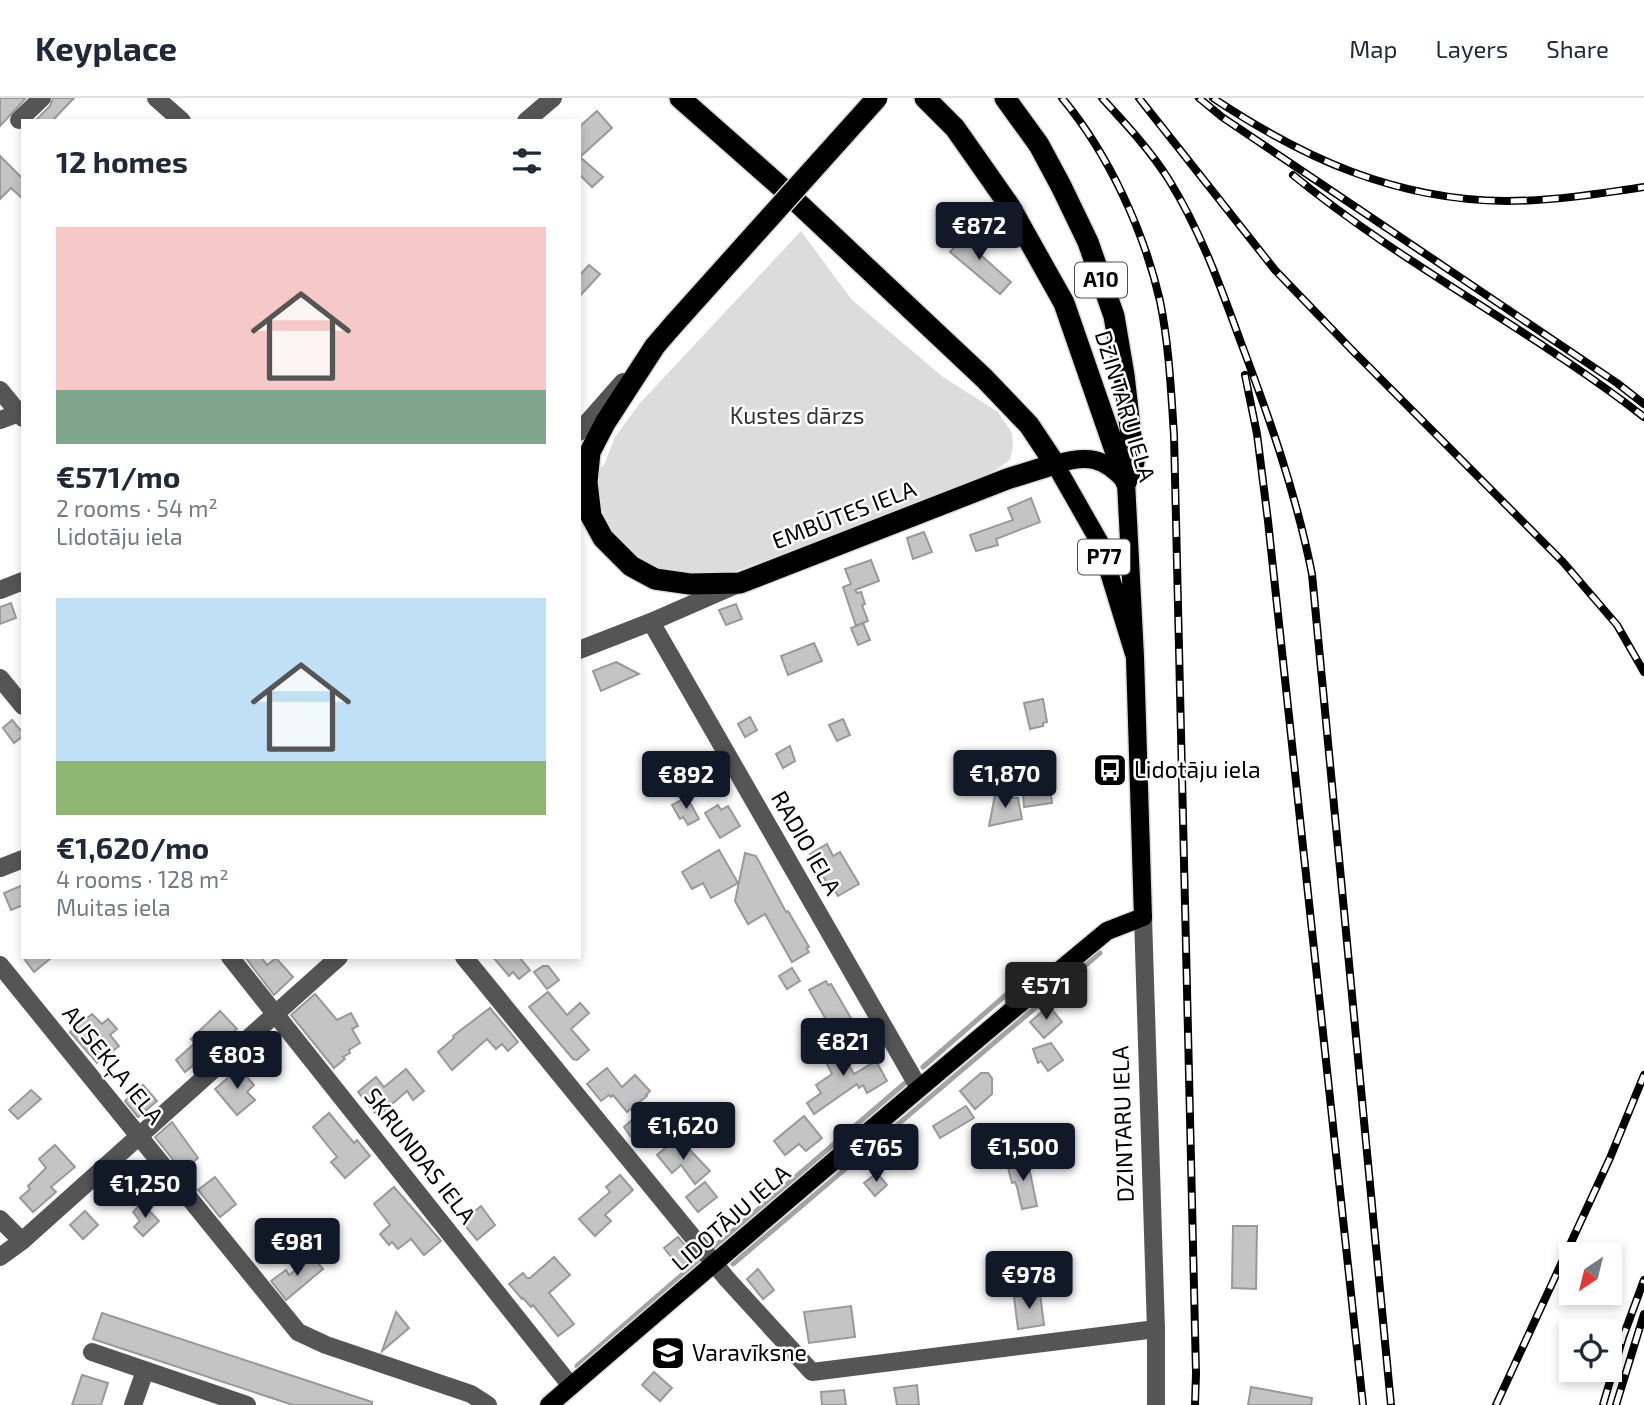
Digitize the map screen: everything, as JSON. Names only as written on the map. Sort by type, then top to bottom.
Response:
[{"type":"highway","points":[[680,98],[782,188],[984,378],[1029,425],[1055,464]]},
{"type":"highway","points":[[740,583],[690,584],[655,579],[616,554],[591,516],[587,482],[590,452],[605,423],[655,346],[877,98]]},
{"type":"highway","name":"DZINTARU IELA","points":[[925,98],[955,128],[1009,205],[1064,303],[1126,482]]},
{"type":"highway","name":"A10","points":[[1005,98],[1039,145],[1062,186],[1088,242],[1114,316],[1134,462],[1126,482]]},
{"type":"highway","name":"EMBŪTES IELA","points":[[740,583],[1007,479],[1055,464]]},
{"type":"main road","name":"EMBŪTES IELA","points":[[1055,464],[1080,457],[1098,460],[1114,468],[1126,482]]},
{"type":"main road","name":"P77","points":[[1055,464],[1100,543],[1135,657]]},
{"type":"main road","name":"DZINTARU IELA","points":[[1126,482],[1135,657],[1143,916]]},
{"type":"main road","name":"LIDOTĀJU IELA","points":[[549,1405],[1107,931],[1143,916]]},
{"type":"street","points":[[19,120],[42,98]]},
{"type":"street","points":[[156,98],[180,119]]},
{"type":"street","points":[[528,119],[553,98]]},
{"type":"street","points":[[581,430],[655,346]]},
{"type":"street","points":[[0,390],[21,416],[0,420]]},
{"type":"street","points":[[0,590],[21,582]]},
{"type":"street","name":"EMBŪTES IELA","points":[[581,649],[740,583]]},
{"type":"street","name":"RADIO IELA","points":[[651,622],[919,1088]]},
{"type":"street","points":[[0,678],[21,704]]},
{"type":"street","points":[[0,868],[21,860]]},
{"type":"street","name":"DZINTARU IELA","points":[[1143,916],[1156,1405]]},
{"type":"street","name":"SKRUNDAS IELA","points":[[232,959],[571,1386]]},
{"type":"street","points":[[0,1257],[22,1241],[337,959]]},
{"type":"street","points":[[466,959],[715,1265],[812,1373],[1156,1329]]},
{"type":"street","name":"AUSEKĻA IELA","points":[[0,965],[298,1332],[326,1345],[471,1394],[488,1405]]},
{"type":"street","points":[[0,1219],[22,1241]]},
{"type":"street","points":[[92,1352],[247,1405]]},
{"type":"street","points":[[134,1405],[145,1371]]},
{"type":"green space","name":"Kustes dārzs","points":[[801,231],[852,300],[943,377],[998,412],[1012,433],[1010,460],[996,470],[925,501],[731,573],[671,575],[636,559],[608,529],[600,510],[597,470],[604,465],[615,437],[640,403]]},
{"type":"building","points":[[0,98],[26,98],[0,126]]},
{"type":"building","points":[[53,98],[74,98],[54,119],[37,119],[50,106]]},
{"type":"building","points":[[597,111],[612,128],[581,156],[581,125]]},
{"type":"building","points":[[0,156],[21,177],[21,197],[11,188],[0,199]]},
{"type":"building","points":[[581,158],[603,177],[592,187],[581,176]]},
{"type":"building","points":[[969,230],[982,241],[975,250],[1011,282],[1000,294],[950,252]]},
{"type":"building","points":[[589,265],[600,274],[581,295],[581,274]]},
{"type":"building","points":[[1031,498],[1040,522],[996,539],[998,545],[976,551],[970,535],[1013,520],[1008,508]]},
{"type":"building","points":[[924,532],[932,552],[913,559],[907,538]]},
{"type":"building","points":[[871,560],[879,581],[855,590],[857,593],[861,592],[868,621],[856,626],[843,587],[851,584],[845,569]]},
{"type":"building","points":[[11,603],[16,618],[0,624],[0,607]]},
{"type":"building","points":[[736,604],[742,619],[726,625],[719,610]]},
{"type":"building","points":[[863,623],[870,640],[858,645],[851,628]]},
{"type":"building","points":[[814,643],[822,661],[788,675],[781,656]]},
{"type":"building","points":[[616,662],[639,674],[601,691],[593,671]]},
{"type":"building","points":[[1043,699],[1047,722],[1043,723],[1043,726],[1030,729],[1024,703]]},
{"type":"building","points":[[750,717],[757,730],[745,737],[738,724]]},
{"type":"building","points":[[843,719],[850,735],[837,741],[829,725]]},
{"type":"building","points":[[12,720],[21,731],[21,738],[14,743],[3,728]]},
{"type":"building","points":[[790,746],[795,761],[783,768],[776,754]]},
{"type":"building","points":[[1048,776],[1052,803],[1024,807],[1023,791],[1027,791],[1026,779]]},
{"type":"building","points":[[995,795],[1018,798],[1022,819],[989,826]]},
{"type":"building","points":[[687,797],[699,819],[688,825],[683,817],[680,819],[672,805]]},
{"type":"building","points":[[718,805],[721,810],[728,806],[740,826],[720,838],[705,813]]},
{"type":"building","points":[[827,844],[833,856],[840,852],[859,884],[838,896],[810,854]]},
{"type":"building","points":[[719,850],[738,883],[711,898],[703,883],[692,889],[682,872]]},
{"type":"building","points":[[745,853],[756,856],[786,912],[788,911],[809,947],[806,948],[809,952],[792,962],[765,914],[748,924],[735,901]]},
{"type":"building","points":[[21,886],[21,906],[11,910],[4,893]]},
{"type":"building","points":[[24,959],[50,959],[34,972]]},
{"type":"building","points":[[247,959],[262,959],[267,965],[277,959],[293,977],[274,995]]},
{"type":"building","points":[[495,959],[521,959],[530,970],[519,979],[513,972],[509,976]]},
{"type":"building","points":[[548,966],[559,980],[547,989],[534,972]]},
{"type":"building","points":[[792,968],[800,981],[787,989],[779,976]]},
{"type":"building","points":[[826,981],[828,985],[831,984],[852,1020],[849,1021],[852,1025],[835,1035],[809,990]]},
{"type":"building","points":[[548,992],[567,1015],[580,1003],[589,1013],[571,1029],[589,1050],[577,1060],[573,1059],[529,1007]]},
{"type":"building","points":[[315,994],[337,1020],[351,1013],[358,1026],[352,1029],[360,1043],[349,1050],[350,1053],[343,1057],[345,1059],[334,1068],[291,1015]]},
{"type":"building","points":[[1049,1006],[1062,1022],[1044,1038],[1030,1022]]},
{"type":"building","points":[[490,1008],[518,1042],[508,1051],[502,1044],[496,1049],[487,1039],[452,1070],[438,1052],[453,1036]]},
{"type":"building","points":[[220,1011],[237,1029],[185,1072],[176,1060],[195,1043],[191,1039]]},
{"type":"building","points":[[92,1014],[102,1024],[108,1019],[117,1029],[110,1035],[119,1046],[97,1063],[70,1032]]},
{"type":"building","points":[[834,1039],[854,1074],[876,1061],[887,1081],[867,1093],[863,1085],[859,1088],[857,1084],[814,1114],[807,1103],[821,1093],[816,1085],[832,1074],[821,1046]]},
{"type":"building","points":[[1051,1043],[1063,1060],[1048,1071],[1041,1061],[1038,1063],[1033,1049]]},
{"type":"building","points":[[239,1068],[254,1085],[247,1092],[255,1100],[237,1115],[215,1089]]},
{"type":"building","points":[[607,1068],[622,1087],[635,1075],[650,1091],[647,1096],[627,1112],[613,1095],[601,1101],[587,1084]]},
{"type":"building","points":[[406,1069],[424,1091],[413,1100],[407,1091],[384,1111],[382,1108],[375,1113],[358,1092],[376,1077],[384,1087]]},
{"type":"building","points":[[981,1073],[988,1073],[992,1078],[992,1094],[975,1109],[960,1091]]},
{"type":"building","points":[[143,1085],[157,1101],[138,1117],[125,1101]]},
{"type":"building","points":[[31,1090],[41,1099],[18,1119],[9,1110]]},
{"type":"building","points":[[966,1106],[974,1118],[940,1138],[933,1126]]},
{"type":"building","points":[[329,1113],[354,1143],[357,1140],[370,1156],[345,1178],[331,1162],[337,1157],[313,1127]]},
{"type":"building","points":[[638,1115],[657,1138],[646,1146],[643,1142],[638,1147],[624,1127]]},
{"type":"building","points":[[804,1116],[822,1138],[806,1151],[799,1144],[785,1155],[774,1141]]},
{"type":"building","points":[[172,1122],[198,1158],[182,1171],[155,1137]]},
{"type":"building","points":[[675,1140],[683,1151],[687,1147],[710,1171],[695,1184],[681,1165],[672,1173],[657,1155]]},
{"type":"building","points":[[55,1145],[75,1167],[51,1187],[56,1192],[33,1212],[20,1198],[46,1168],[39,1159]]},
{"type":"building","points":[[1027,1158],[1037,1206],[1022,1209],[1017,1187],[1015,1182],[1012,1183],[1007,1164]]},
{"type":"building","points":[[877,1173],[887,1185],[875,1196],[864,1183]]},
{"type":"building","points":[[620,1175],[633,1190],[605,1215],[611,1221],[595,1236],[579,1219],[610,1192],[606,1187]]},
{"type":"building","points":[[215,1177],[236,1204],[220,1217],[198,1190]]},
{"type":"building","points":[[705,1182],[717,1197],[698,1212],[686,1197]]},
{"type":"building","points":[[394,1187],[441,1241],[424,1255],[411,1239],[398,1249],[392,1242],[389,1245],[380,1234],[390,1225],[374,1204]]},
{"type":"building","points":[[142,1203],[159,1221],[143,1236],[134,1227],[140,1221],[133,1212]]},
{"type":"building","points":[[481,1206],[495,1225],[477,1240],[462,1222]]},
{"type":"building","points":[[85,1211],[98,1225],[83,1239],[70,1225]]},
{"type":"building","points":[[1233,1226],[1257,1226],[1256,1289],[1232,1288]]},
{"type":"building","points":[[678,1237],[694,1256],[680,1268],[664,1248]]},
{"type":"building","points":[[313,1257],[323,1269],[286,1300],[271,1281],[286,1270],[289,1275]]},
{"type":"building","points":[[554,1257],[570,1275],[549,1293],[574,1324],[558,1336],[533,1305],[531,1307],[509,1284],[523,1273],[530,1278]]},
{"type":"building","points":[[758,1269],[774,1290],[763,1299],[747,1279]]},
{"type":"building","points":[[1040,1294],[1044,1325],[1018,1329],[1014,1297]]},
{"type":"building","points":[[851,1306],[855,1337],[809,1343],[804,1312]]},
{"type":"building","points":[[396,1312],[409,1328],[382,1351]]},
{"type":"building","points":[[102,1313],[372,1402],[372,1405],[293,1405],[93,1339]]},
{"type":"building","points":[[654,1372],[672,1388],[660,1401],[642,1385]]},
{"type":"building","points":[[82,1375],[108,1383],[101,1405],[72,1405]]},
{"type":"building","points":[[917,1385],[919,1405],[897,1405],[894,1388]]},
{"type":"building","points":[[1251,1387],[1312,1398],[1311,1405],[1248,1405]]},
{"type":"building","points":[[844,1390],[846,1405],[822,1405],[821,1392]]},
{"type":"waterway","points":[[733,1264],[1100,953]]},
{"type":"waterway","points":[[923,1067],[1031,973]]},
{"type":"waterway","points":[[713,1248],[905,1083]]},
{"type":"waterway","points":[[577,1366],[699,1260]]},
{"type":"railway","points":[[1062,98],[1109,168],[1134,221],[1153,274],[1168,351],[1174,435],[1195,1405]]},
{"type":"railway","points":[[1102,98],[1162,169],[1200,238],[1271,427],[1306,544],[1312,574],[1391,1405]]},
{"type":"railway","points":[[1139,98],[1275,270],[1563,562],[1617,625],[1644,672]]},
{"type":"railway","points":[[1199,98],[1222,117],[1617,383],[1644,404]]},
{"type":"railway","points":[[1213,98],[1247,120],[1316,157],[1388,184],[1426,193],[1465,199],[1523,201],[1644,187]]},
{"type":"railway","points":[[1293,175],[1378,239],[1557,355],[1644,417]]},
{"type":"railway","points":[[1245,375],[1257,434],[1268,521],[1363,1405]]},
{"type":"railway","points":[[1496,1405],[1610,1158],[1644,1075]]},
{"type":"railway","points":[[1603,1405],[1623,1337],[1644,1280]]},
{"type":"railway","points":[[1616,1405],[1644,1314]]},
{"type":"place","name":"Lidotāju iela","points":[[1110,770]]},
{"type":"place","name":"Varavīksne","points":[[668,1353]]}]
